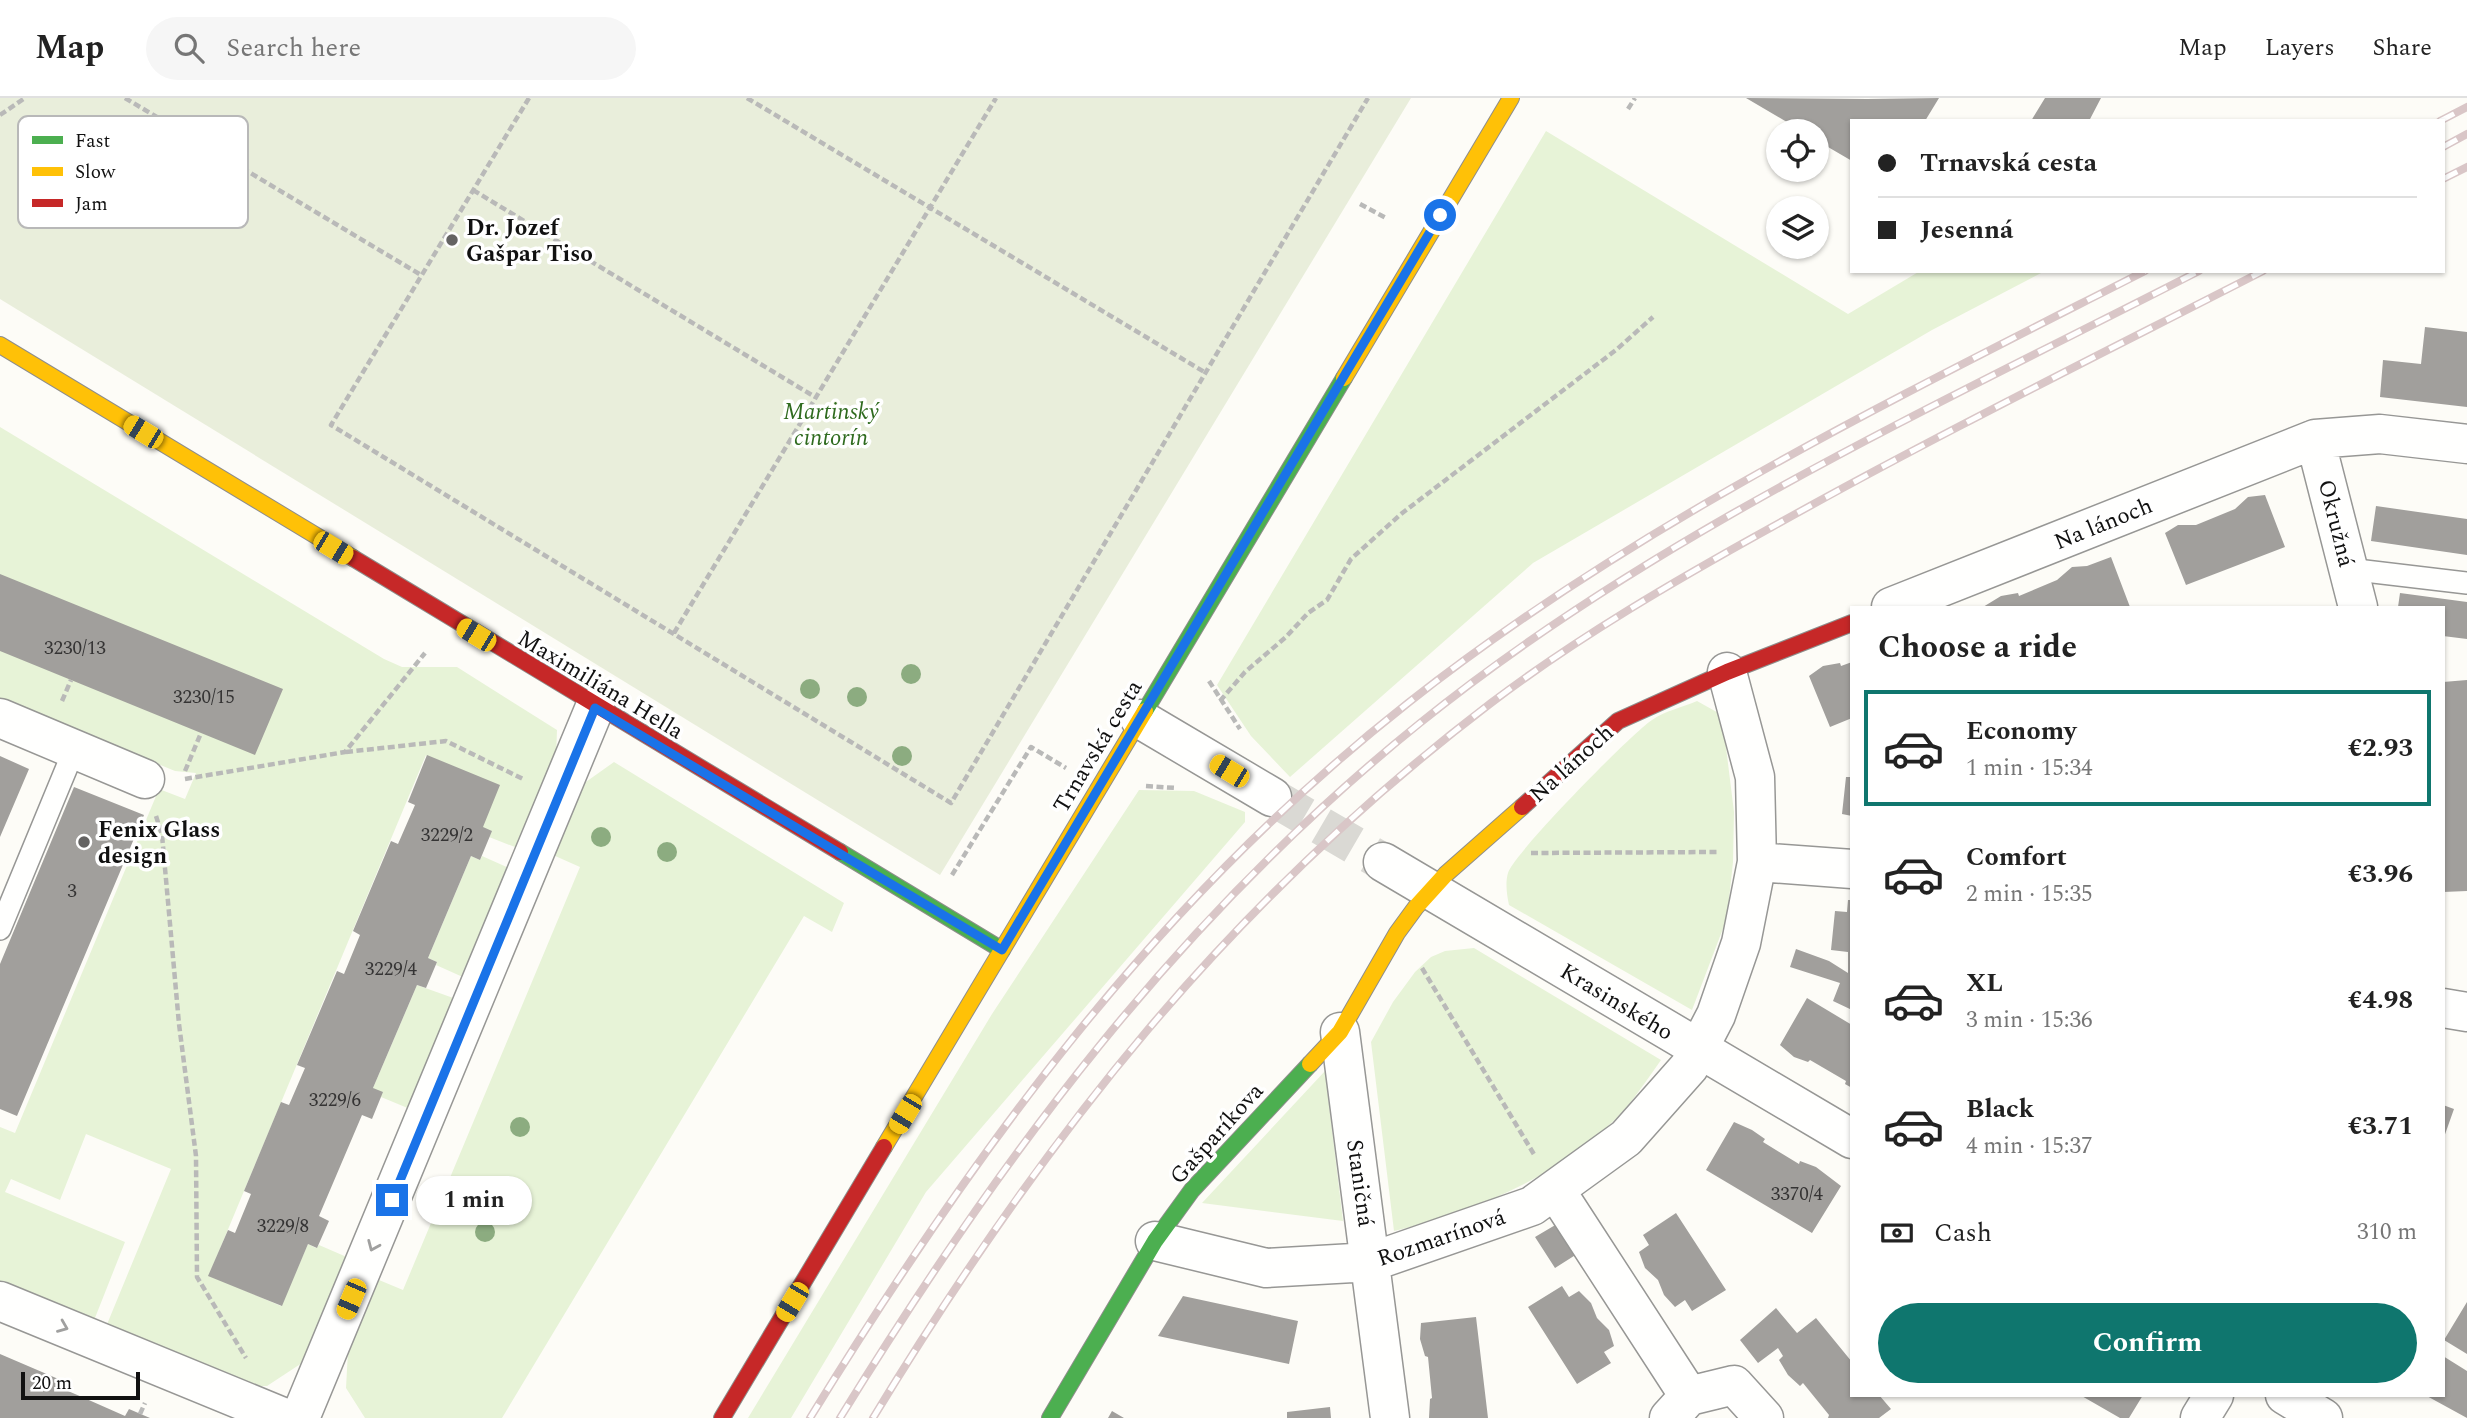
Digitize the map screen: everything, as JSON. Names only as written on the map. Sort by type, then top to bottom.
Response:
[{"type":"street","name":"Trnavská cesta","points":[[722,1418],[1511,98]]},
{"type":"street","name":"Maximiliána Hella","points":[[0,345],[595,708],[1002,950]]},
{"type":"street","name":"Na lánoch","points":[[1894,606],[2315,439],[2380,434],[2467,444]]},
{"type":"street","name":"Okružná","points":[[2315,439],[2358,606]]},
{"type":"street","name":"Na lánoch","points":[[1432,891],[1446,874],[1618,721],[1727,672],[1850,624]]},
{"type":"street","name":"Rozmarínová","points":[[1155,1241],[1266,1268],[1371,1262],[1532,1206],[1626,1138],[1689,1067],[1716,1015],[1741,943],[1757,857],[1755,777],[1727,672]]},
{"type":"street","points":[[0,1301],[287,1417],[595,708]]},
{"type":"street","points":[[0,718],[145,779]]},
{"type":"street","points":[[1140,719],[1272,797]]},
{"type":"street","points":[[1757,857],[1850,869]]},
{"type":"street","name":"Krasinského","points":[[1383,862],[1850,1138]]},
{"type":"street","name":"Gašparíkova","points":[[1050,1418],[1155,1241],[1192,1190],[1340,1031],[1398,933],[1432,891]]},
{"type":"street","points":[[2445,1008],[2467,1012]]},
{"type":"street","name":"Staničná","points":[[1340,1031],[1390,1418]]},
{"type":"street","points":[[1556,1191],[1679,1407],[1734,1385],[1764,1418]]},
{"type":"street","points":[[2200,1418],[2213,1397]]},
{"type":"street","points":[[2288,1397],[2323,1418]]},
{"type":"lane","points":[[2348,569],[2467,583]]},
{"type":"lane","points":[[0,929],[74,750]]},
{"type":"path","points":[[0,115],[25,98]]},
{"type":"path","points":[[125,98],[155,116]]},
{"type":"path","points":[[529,98],[331,425],[951,803],[1368,98]]},
{"type":"path","points":[[747,98],[1206,373]]},
{"type":"path","points":[[674,633],[996,98]]},
{"type":"path","points":[[1628,109],[1635,98]]},
{"type":"path","points":[[248,172],[421,275]]},
{"type":"path","points":[[473,190],[815,397]]},
{"type":"path","points":[[1360,204],[1386,218]]},
{"type":"path","points":[[1220,701],[1245,672],[1308,613],[1327,600],[1351,559],[1401,514],[1616,350],[1653,317]]},
{"type":"path","points":[[345,752],[425,653]]},
{"type":"path","points":[[1208,673],[1210,684],[1220,701],[1248,738]]},
{"type":"path","points":[[201,733],[182,779],[345,752],[446,741],[558,796]]},
{"type":"path","points":[[930,909],[1031,747]]},
{"type":"path","points":[[145,779],[162,835],[179,1024],[196,1156],[197,1277],[287,1417]]},
{"type":"path","points":[[1527,853],[1757,857]]},
{"type":"path","points":[[1398,933],[1556,1191]]},
{"type":"green space","name":"Martinský cintorín","points":[[0,98],[1411,98],[940,875],[0,299]]},
{"type":"green space","points":[[1546,131],[1848,314],[1917,273],[2041,273],[1932,330],[1533,563],[1290,777],[1251,736],[1217,685]]},
{"type":"green space","points":[[0,427],[384,659],[402,667],[457,667],[557,730],[556,758],[520,849],[489,837],[426,755],[209,1275],[281,1306],[308,1244],[316,1248],[319,1245],[349,1258],[305,1361],[267,1386],[226,1386],[103,1334],[171,1169],[86,1134],[60,1200],[11,1179],[5,1192],[125,1242],[91,1328],[0,1291],[0,1127],[15,1133],[159,789],[185,799],[196,773],[175,771],[0,699]]},
{"type":"green space","points":[[1697,701],[1722,715],[1734,812],[1733,862],[1727,918],[1692,1010],[1509,905],[1506,885],[1508,873],[1530,843],[1574,794],[1622,747],[1652,720]]},
{"type":"green space","points":[[614,762],[844,903],[832,932],[804,916],[502,1418],[365,1418],[346,1388],[348,1351],[379,1280],[403,1290],[580,867],[553,855],[583,784]]},
{"type":"green space","points":[[1139,790],[1194,791],[1245,812],[1245,822],[926,1192],[791,1418],[748,1418],[992,1014]]},
{"type":"green space","points":[[471,856],[480,860],[482,856],[511,869],[465,978],[436,965],[437,962],[428,958]]},
{"type":"green space","points":[[1474,948],[1661,1060],[1630,1103],[1607,1127],[1553,1168],[1490,1200],[1426,1223],[1394,1231],[1371,1042],[1393,1002],[1415,972],[1431,957],[1445,951]]},
{"type":"green space","points":[[417,985],[456,999],[410,1109],[381,1097],[373,1088]]},
{"type":"green space","points":[[1325,1071],[1343,1221],[1202,1203]]},
{"type":"building","points":[[1746,98],[1939,98],[1926,119],[1850,119],[1850,160],[1829,148],[1829,119],[1782,119]]},
{"type":"building","points":[[2045,98],[2101,98],[2090,119],[2032,119]]},
{"type":"building","points":[[2425,327],[2467,332],[2467,407],[2380,397],[2383,360],[2421,364]]},
{"type":"building","points":[[2265,495],[2285,547],[2186,585],[2165,533],[2178,525],[2196,525],[2235,509],[2248,497]]},
{"type":"building","points":[[2376,506],[2467,519],[2467,555],[2371,541]]},
{"type":"building","points":[[2111,557],[2130,606],[1985,606],[2001,596],[2018,593],[2019,596],[2057,580],[2072,567],[2087,566]]},
{"type":"building","points":[[0,574],[283,689],[255,755],[0,651]]},
{"type":"building","points":[[2400,593],[2467,602],[2467,639],[2445,636],[2445,606],[2398,606]]},
{"type":"building","points":[[1840,663],[1841,666],[1850,663],[1850,719],[1830,727],[1809,676],[1823,666]]},
{"type":"building","points":[[2467,680],[2467,891],[2445,892],[2445,682]]},
{"type":"building","points":[[427,755],[500,785],[483,827],[492,831],[480,860],[471,856],[428,958],[437,962],[426,988],[417,985],[373,1088],[383,1092],[372,1119],[362,1115],[319,1216],[329,1221],[317,1248],[308,1244],[282,1306],[208,1276],[228,1230],[235,1233],[251,1194],[244,1191],[281,1102],[289,1105],[305,1068],[297,1065],[337,971],[344,974],[360,935],[353,931],[391,841],[398,844],[415,805],[408,802]]},
{"type":"building","points":[[0,756],[29,769],[0,837]]},
{"type":"building","points":[[1846,777],[1850,777],[1850,816],[1842,814]]},
{"type":"building","points":[[74,787],[144,815],[17,1116],[0,1109],[0,964]]},
{"type":"building","points":[[1850,900],[1850,1009],[1833,1001],[1840,983],[1790,967],[1796,949],[1829,961],[1848,973],[1848,952],[1831,950],[1835,911],[1847,912]]},
{"type":"building","points":[[1807,998],[1850,1024],[1850,1087],[1845,1084],[1846,1081],[1810,1060],[1808,1062],[1794,1057],[1780,1045]]},
{"type":"building","points":[[2445,1106],[2454,1109],[2445,1134]]},
{"type":"building","points":[[1734,1122],[1752,1130],[1765,1139],[1763,1142],[1799,1164],[1800,1161],[1816,1167],[1841,1186],[1812,1233],[1706,1170]]},
{"type":"building","points":[[1676,1213],[1726,1290],[1692,1311],[1685,1300],[1675,1307],[1664,1295],[1658,1280],[1645,1268],[1639,1252],[1649,1245],[1643,1235]]},
{"type":"building","points":[[1557,1224],[1577,1254],[1555,1268],[1535,1237]]},
{"type":"building","points":[[1562,1286],[1569,1297],[1579,1291],[1591,1303],[1597,1318],[1609,1330],[1614,1346],[1604,1352],[1611,1363],[1577,1384],[1528,1307]]},
{"type":"building","points":[[1183,1296],[1298,1321],[1289,1364],[1158,1336]]},
{"type":"building","points":[[2467,1302],[2467,1354],[2445,1338]]},
{"type":"building","points":[[1776,1308],[1797,1333],[1816,1318],[1850,1360],[1850,1397],[1881,1397],[1891,1409],[1879,1418],[1828,1418],[1829,1415],[1803,1383],[1800,1386],[1788,1375],[1779,1360],[1783,1356],[1778,1348],[1758,1363],[1740,1340]]},
{"type":"building","points":[[1476,1317],[1488,1418],[1429,1418],[1432,1398],[1428,1357],[1425,1356],[1420,1339],[1421,1323]]},
{"type":"building","points":[[0,1354],[63,1381],[61,1388],[125,1416],[129,1409],[150,1418],[0,1418]]},
{"type":"building","points":[[2445,1357],[2467,1371],[2467,1418],[2429,1397],[2445,1397]]},
{"type":"building","points":[[2083,1397],[2142,1397],[2129,1418],[2120,1418]]},
{"type":"building","points":[[1330,1407],[1331,1418],[1287,1418],[1287,1412]]},
{"type":"building","points":[[1112,1411],[1124,1418],[1108,1418]]},
{"type":"tunnel","points":[[1272,797],[1383,862]]},
{"type":"railway","points":[[2444,119],[2467,107]]},
{"type":"railway","points":[[2445,146],[2467,134]]},
{"type":"railway","points":[[2445,178],[2467,167]]},
{"type":"railway","points":[[810,1418],[938,1220],[1006,1125],[1077,1034],[1152,945],[1232,860],[1317,779],[1408,703],[1494,639],[1582,579],[1673,523],[1860,418],[2141,273]]},
{"type":"railway","points":[[840,1418],[965,1226],[1100,1045],[1173,959],[1250,877],[1332,798],[1420,723],[1510,655],[1603,592],[1699,533],[1898,424],[2195,273]]},
{"type":"railway","points":[[873,1418],[1005,1216],[1074,1121],[1147,1030],[1225,943],[1307,860],[1396,780],[1524,679],[1593,632],[1664,589],[1894,461],[2259,273]]},
{"type":"traffic: fast","points":[[1145,711],[1344,378]]},
{"type":"traffic: fast","points":[[840,852],[1002,950]]},
{"type":"traffic: fast","points":[[1050,1418],[1155,1241],[1192,1190],[1310,1064]]},
{"type":"traffic: slow","points":[[1344,378],[1511,98]]},
{"type":"traffic: slow","points":[[0,345],[353,558]]},
{"type":"traffic: slow","points":[[884,1147],[1145,711]]},
{"type":"traffic: slow","points":[[1310,1064],[1340,1032],[1397,933],[1416,907],[1446,874],[1522,807]]},
{"type":"traffic: jam","points":[[353,558],[840,852]]},
{"type":"traffic: jam","points":[[1522,807],[1618,721],[1727,672],[1850,624]]},
{"type":"traffic: jam","points":[[722,1418],[884,1147]]},
{"type":"place","name":"Dr. Jozef Gašpar Tiso","points":[[452,240]]},
{"type":"place","name":"Fenix Glass design","points":[[84,842]]},
{"type":"route","points":[[392,1200],[595,708],[1002,950],[1440,215]]}]
